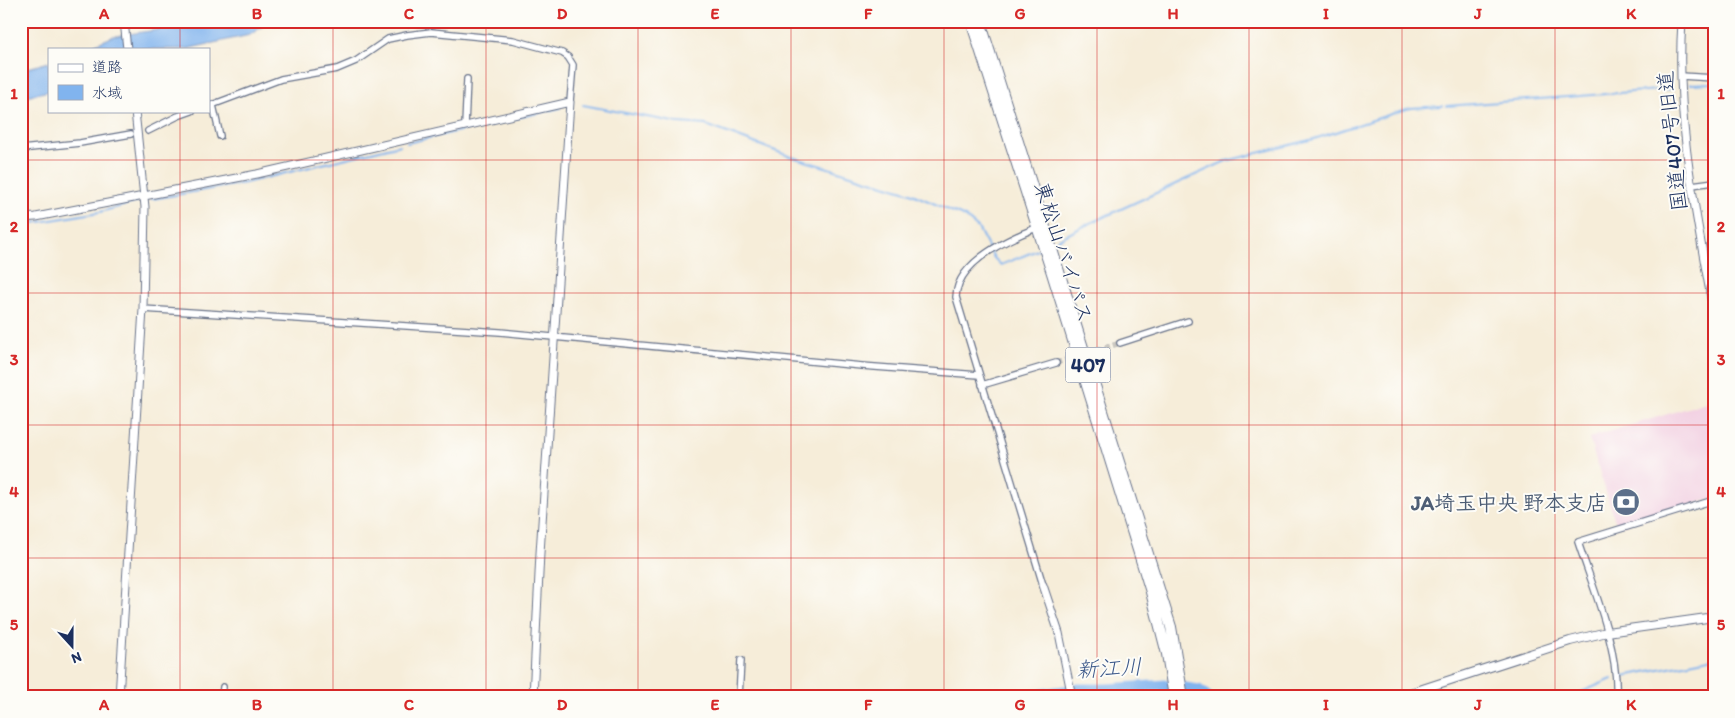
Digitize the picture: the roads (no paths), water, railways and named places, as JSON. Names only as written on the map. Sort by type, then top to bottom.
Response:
[{"type":"highway","name":"東松山バイパス","points":[[971,21],[987,58],[1171,627],[1175,673],[1174,697]]},
{"type":"highway","name":"東松山バイパス","points":[[980,21],[987,58],[1036,228],[1052,273],[1183,697]]},
{"type":"main road","points":[[1398,697],[1538,651],[1607,632],[1714,617]]},
{"type":"street","points":[[124,21],[127,48]]},
{"type":"street","name":"国道407号旧道","points":[[1682,21],[1680,76],[1684,130],[1714,315]]},
{"type":"street","points":[[220,136],[211,105],[281,79],[337,69],[356,61],[388,39],[431,32],[513,40],[562,53],[568,57],[573,65],[539,571],[533,697]]},
{"type":"street","points":[[1680,76],[1714,78]]},
{"type":"street","points":[[465,126],[468,79]]},
{"type":"street","points":[[21,218],[36,217],[256,174],[570,102]]},
{"type":"street","points":[[119,697],[143,309],[145,196],[135,112]]},
{"type":"street","points":[[148,131],[189,112]]},
{"type":"street","points":[[21,149],[80,143],[131,134]]},
{"type":"street","points":[[1692,185],[1714,182]]},
{"type":"street","points":[[1036,228],[1014,237],[982,257],[965,272],[956,290],[956,297],[1059,633],[1072,697]]},
{"type":"street","points":[[143,309],[500,332],[979,375]]},
{"type":"street","points":[[1120,343],[1188,321]]},
{"type":"street","points":[[982,386],[1056,363]]},
{"type":"street","points":[[1616,697],[1616,674],[1607,632],[1578,542],[1714,500]]},
{"type":"street","points":[[739,697],[741,660]]},
{"type":"street","points":[[222,697],[223,688]]},
{"type":"water","points":[[221,21],[270,21],[250,35],[191,48],[86,48],[114,36]]},
{"type":"water","points":[[48,62],[48,91],[21,97],[21,70]]},
{"type":"waterway","points":[[1690,84],[1714,83]]},
{"type":"waterway","points":[[1446,106],[1672,89]]},
{"type":"waterway","points":[[583,105],[679,123],[706,125],[789,156],[910,193],[965,217],[978,228],[994,258],[1001,265],[1040,249]]},
{"type":"waterway","points":[[1053,242],[1226,161],[1314,139],[1410,108],[1442,106]]},
{"type":"waterway","points":[[407,143],[560,108]]},
{"type":"waterway","points":[[152,199],[245,183],[400,145]]},
{"type":"waterway","points":[[21,225],[100,212],[137,202]]},
{"type":"waterway","points":[[1619,677],[1714,658]]},
{"type":"waterway","points":[[1570,697],[1612,679]]},
{"type":"waterway","name":"新江川","points":[[1022,697],[1077,689],[1166,685],[1199,690],[1208,697]]},
{"type":"tunnel","points":[[1056,363],[1120,343]]},
{"type":"place","name":"JA埼玉中央 野本支店","points":[[1626,502]]}]
